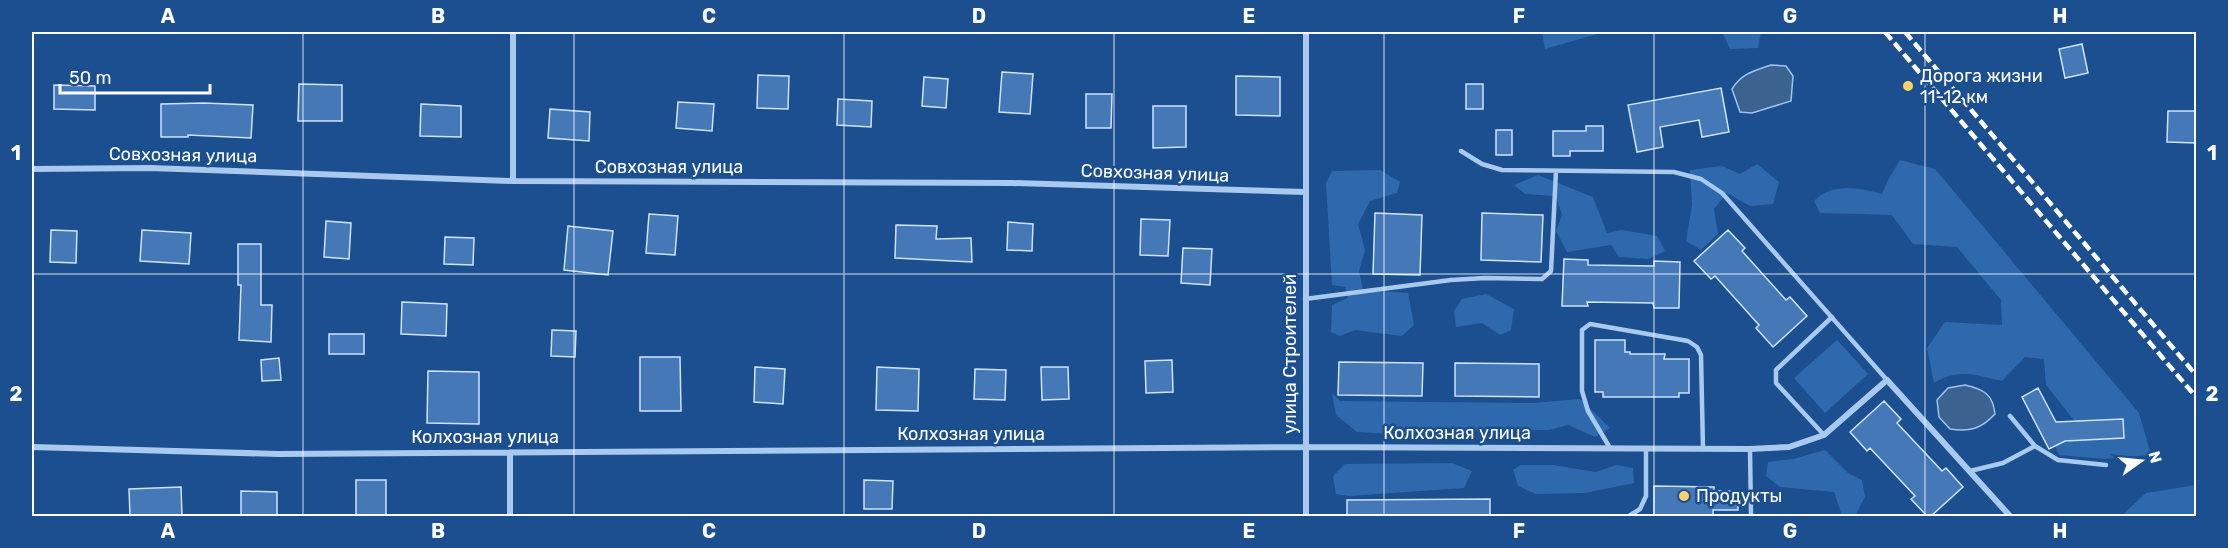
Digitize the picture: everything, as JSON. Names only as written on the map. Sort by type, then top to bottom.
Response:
[{"type":"street","points":[[513,32],[513,181]]},
{"type":"street","name":"улица Строителей","points":[[1306,32],[1306,516]]},
{"type":"street","name":"Совхозная улица","points":[[32,169],[150,168],[513,181],[1012,183],[1306,192]]},
{"type":"street","points":[[1887,380],[2010,516]]},
{"type":"street","name":"Колхозная улица","points":[[32,447],[278,454],[1305,447],[1750,449],[1789,447],[1824,435],[1887,380]]},
{"type":"street","points":[[510,452],[510,516]]},
{"type":"lane","points":[[1461,151],[1482,164],[1502,170],[1674,172],[1701,179],[1722,193],[1887,380]]},
{"type":"lane","points":[[1305,299],[1451,280],[1542,279],[1551,271],[1556,171]]},
{"type":"lane","points":[[1824,435],[1776,383],[1776,370],[1832,317]]},
{"type":"lane","points":[[1610,448],[1588,411],[1582,391],[1581,330],[1590,324],[1688,341],[1697,347],[1701,355],[1703,449]]},
{"type":"lane","points":[[2010,416],[2035,446],[2058,460],[2106,465]]},
{"type":"lane","points":[[1970,471],[2003,463],[2035,446]]},
{"type":"lane","points":[[1629,516],[1640,509],[1646,496],[1646,448]]},
{"type":"lane","points":[[1750,449],[1751,516]]},
{"type":"shaded area","points":[[1542,32],[1604,32],[1545,49]]},
{"type":"shaded area","points":[[1722,32],[1761,32],[1758,48],[1730,49]]},
{"type":"shaded area","points":[[1771,65],[1786,66],[1793,76],[1791,101],[1752,113],[1740,112],[1732,89],[1744,76]]},
{"type":"shaded area","points":[[1900,160],[1935,169],[2139,413],[2151,455],[2104,459],[2059,455],[2054,443],[2077,424],[2046,385],[2044,359],[2025,357],[2002,381],[1959,374],[1934,383],[1927,348],[1945,322],[2002,325],[2001,300],[1957,247],[1913,244],[1892,215],[1820,213],[1814,201],[1829,191],[1846,188],[1882,194]]},
{"type":"shaded area","points":[[1757,164],[1779,182],[1773,204],[1750,206],[1727,193],[1714,209],[1718,234],[1701,250],[1686,241],[1692,205],[1690,170],[1722,166],[1740,174]]},
{"type":"shaded area","points":[[1380,170],[1400,182],[1397,193],[1370,201],[1358,224],[1365,250],[1359,271],[1363,290],[1408,293],[1414,325],[1402,336],[1355,330],[1340,336],[1331,332],[1332,305],[1348,298],[1345,287],[1332,285],[1326,183],[1332,171]]},
{"type":"shaded area","points":[[1538,175],[1593,197],[1607,233],[1622,230],[1657,236],[1665,251],[1648,259],[1619,257],[1611,245],[1567,252],[1556,231],[1562,215],[1556,196],[1525,194],[1514,185]]},
{"type":"shaded area","points":[[1486,294],[1514,309],[1511,330],[1500,335],[1482,323],[1456,327],[1454,311],[1462,299]]},
{"type":"shaded area","points":[[1837,340],[1868,374],[1825,413],[1794,378]]},
{"type":"shaded area","points":[[1965,385],[1977,388],[1986,394],[1992,402],[1995,414],[1975,428],[1950,429],[1939,417],[1937,400],[1948,388]]},
{"type":"shaded area","points":[[1332,393],[1340,401],[1533,403],[1580,399],[1610,428],[1595,437],[1568,425],[1549,430],[1443,430],[1430,441],[1407,435],[1357,432],[1336,415]]},
{"type":"shaded area","points":[[1825,450],[1848,473],[1862,480],[1865,497],[1855,516],[1840,516],[1834,492],[1780,487],[1766,476],[1768,462],[1793,459]]},
{"type":"shaded area","points":[[1452,463],[1472,471],[1464,488],[1349,496],[1336,494],[1333,476],[1345,464]]},
{"type":"shaded area","points":[[1520,465],[1553,465],[1596,472],[1616,465],[1633,468],[1634,483],[1585,493],[1536,494],[1518,486],[1513,470]]},
{"type":"shaded area","points":[[2196,485],[2196,516],[2121,516],[2146,493]]},
{"type":"building","points":[[2082,44],[2088,73],[2065,78],[2059,49]]},
{"type":"building","points":[[1002,72],[1033,74],[1030,114],[999,112]]},
{"type":"building","points":[[758,75],[789,76],[788,109],[757,108]]},
{"type":"building","points":[[1236,76],[1280,77],[1280,116],[1236,115]]},
{"type":"building","points":[[924,77],[948,79],[946,108],[922,106]]},
{"type":"building","points":[[299,84],[342,85],[342,121],[298,121]]},
{"type":"building","points":[[1466,84],[1483,84],[1483,109],[1466,109]]},
{"type":"building","points":[[54,85],[95,86],[95,110],[54,109]]},
{"type":"building","points":[[1721,88],[1729,132],[1702,137],[1699,120],[1660,127],[1663,147],[1637,152],[1628,105]]},
{"type":"building","points":[[1086,94],[1112,94],[1111,128],[1086,128]]},
{"type":"building","points":[[838,99],[872,101],[871,127],[837,125]]},
{"type":"building","points":[[678,102],[714,104],[712,131],[676,128]]},
{"type":"building","points":[[161,104],[253,105],[251,138],[188,135],[188,137],[161,137]]},
{"type":"building","points":[[421,104],[461,106],[461,137],[420,136]]},
{"type":"building","points":[[1153,106],[1186,106],[1186,147],[1153,148]]},
{"type":"building","points":[[550,109],[590,112],[589,141],[548,138]]},
{"type":"building","points":[[2168,111],[2196,111],[2196,143],[2167,142]]},
{"type":"building","points":[[1586,126],[1603,126],[1603,151],[1570,151],[1570,156],[1553,156],[1553,131],[1586,131]]},
{"type":"building","points":[[1496,130],[1512,130],[1512,155],[1496,155]]},
{"type":"building","points":[[1375,213],[1422,215],[1420,275],[1373,274]]},
{"type":"building","points":[[1482,213],[1543,215],[1541,262],[1481,260]]},
{"type":"building","points":[[649,214],[678,216],[675,255],[646,253]]},
{"type":"building","points":[[1141,219],[1170,220],[1168,256],[1140,255]]},
{"type":"building","points":[[326,221],[351,223],[349,259],[324,257]]},
{"type":"building","points":[[1008,222],[1033,224],[1032,251],[1007,250]]},
{"type":"building","points":[[896,225],[937,226],[936,239],[971,238],[972,262],[895,258]]},
{"type":"building","points":[[568,226],[613,231],[608,275],[564,270]]},
{"type":"building","points":[[51,230],[77,231],[76,263],[50,262]]},
{"type":"building","points":[[142,230],[191,233],[189,264],[140,261]]},
{"type":"building","points":[[1728,230],[1745,248],[1742,251],[1786,300],[1790,297],[1807,316],[1773,347],[1756,328],[1759,325],[1715,276],[1711,279],[1694,261]]},
{"type":"building","points":[[445,237],[474,238],[473,265],[444,264]]},
{"type":"building","points":[[238,244],[261,244],[261,305],[272,305],[271,342],[239,340],[241,285],[238,285]]},
{"type":"building","points":[[1183,248],[1212,249],[1210,285],[1181,283]]},
{"type":"building","points":[[1564,259],[1588,260],[1588,265],[1654,266],[1654,261],[1680,262],[1679,308],[1654,308],[1653,303],[1587,302],[1588,306],[1562,306]]},
{"type":"building","points":[[402,302],[447,304],[446,336],[401,334]]},
{"type":"building","points":[[552,330],[576,331],[575,357],[551,356]]},
{"type":"building","points":[[329,334],[364,334],[364,354],[329,354]]},
{"type":"building","points":[[1595,340],[1625,340],[1625,352],[1630,352],[1630,354],[1665,354],[1664,359],[1689,359],[1689,393],[1679,393],[1679,397],[1603,397],[1603,392],[1595,392]]},
{"type":"building","points":[[640,357],[680,357],[681,411],[640,411]]},
{"type":"building","points":[[279,358],[281,380],[262,381],[261,360]]},
{"type":"building","points":[[1172,360],[1173,392],[1146,393],[1145,361]]},
{"type":"building","points":[[1339,362],[1423,363],[1422,396],[1338,395]]},
{"type":"building","points":[[1455,363],[1539,364],[1539,397],[1455,396]]},
{"type":"building","points":[[755,367],[785,369],[783,404],[754,402]]},
{"type":"building","points":[[877,367],[919,369],[918,411],[876,410]]},
{"type":"building","points":[[1041,367],[1068,367],[1069,399],[1042,400]]},
{"type":"building","points":[[975,369],[1006,370],[1005,400],[974,399]]},
{"type":"building","points":[[428,371],[479,372],[479,424],[427,423]]},
{"type":"building","points":[[2038,388],[2056,422],[2123,419],[2124,438],[2065,441],[2049,449],[2022,397]]},
{"type":"building","points":[[1884,401],[1901,419],[1897,423],[1942,471],[1946,468],[1963,487],[1931,516],[1927,516],[1911,499],[1915,496],[1870,448],[1867,451],[1850,432]]},
{"type":"building","points":[[356,480],[386,480],[386,516],[356,516]]},
{"type":"building","points":[[864,480],[893,481],[892,509],[864,509]]},
{"type":"building","name":"Продукты","points":[[1654,486],[1714,487],[1714,491],[1738,491],[1738,510],[1713,510],[1713,516],[1654,516]]},
{"type":"building","points":[[181,487],[182,516],[130,516],[129,489]]},
{"type":"building","points":[[241,491],[277,492],[277,516],[241,516]]},
{"type":"building","points":[[1490,499],[1490,516],[1347,516],[1347,500]]},
{"type":"railway","points":[[1885,32],[2196,397]]},
{"type":"railway","points":[[1905,32],[2196,375]]},
{"type":"place","name":"Дорога жизни 11-12 км","points":[[1908,86]]},
{"type":"place","name":"Продукты","points":[[1684,496]]}]
